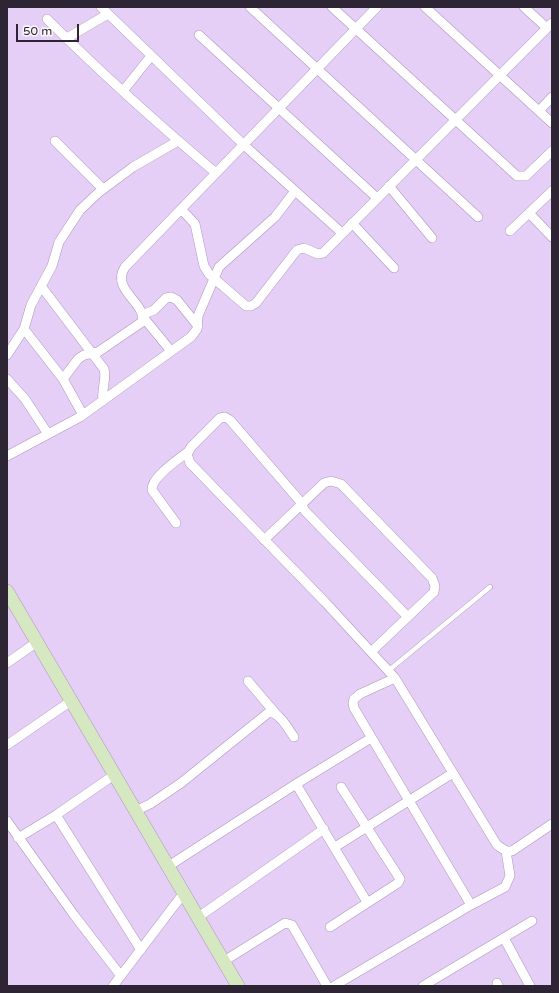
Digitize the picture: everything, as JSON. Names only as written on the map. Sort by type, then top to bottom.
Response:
[{"type":"street","points":[[250,7],[478,217]]},
{"type":"street","points":[[332,7],[520,177],[526,176],[552,151]]},
{"type":"street","points":[[171,351],[143,316],[121,282],[121,274],[125,267],[377,7]]},
{"type":"street","points":[[425,7],[552,123]]},
{"type":"street","points":[[181,209],[193,221],[204,266],[214,279],[224,285],[246,306],[251,306],[256,303],[297,250],[304,248],[320,254],[550,25],[524,7]]},
{"type":"street","points":[[67,38],[104,10],[244,145],[342,233]]},
{"type":"street","points":[[47,19],[178,141],[216,173]]},
{"type":"street","points":[[199,35],[377,198]]},
{"type":"street","points":[[124,91],[151,56]]},
{"type":"street","points":[[539,111],[552,97]]},
{"type":"street","points":[[7,355],[24,329],[31,305],[52,266],[59,242],[80,210],[103,189],[153,154],[178,141]]},
{"type":"street","points":[[55,142],[103,189]]},
{"type":"street","points":[[389,186],[432,238]]},
{"type":"street","points":[[7,456],[83,415],[194,334],[198,326],[198,316],[222,263],[275,217],[295,191]]},
{"type":"street","points":[[510,231],[552,191]]},
{"type":"street","points":[[529,213],[552,237]]},
{"type":"street","points":[[352,223],[394,268]]},
{"type":"street","points":[[41,286],[105,371],[102,401]]},
{"type":"street","points":[[63,379],[78,359],[84,355],[98,352],[141,324],[143,316],[154,310],[166,298],[171,297],[177,300],[198,326]]},
{"type":"street","points":[[24,329],[63,379],[83,415]]},
{"type":"street","points":[[7,379],[26,398],[48,434]]},
{"type":"street","points":[[176,523],[152,490],[152,487],[157,477],[188,451],[220,418],[228,418],[301,504],[305,511],[408,617]]},
{"type":"street","points":[[188,451],[187,458],[190,463],[395,678],[497,845],[506,851],[516,849],[552,824]]},
{"type":"street","points":[[264,540],[324,483],[331,481],[341,484],[432,578],[435,586],[434,592],[371,652]]},
{"type":"street","points":[[7,591],[167,867],[238,986]]},
{"type":"street","points":[[7,663],[37,642]]},
{"type":"street","points":[[395,678],[360,694],[354,699],[354,708],[471,905]]},
{"type":"street","points":[[248,681],[294,737]]},
{"type":"street","points":[[7,745],[71,701]]},
{"type":"street","points":[[135,811],[150,804],[180,783],[264,715],[271,712],[276,714]]},
{"type":"street","points":[[167,867],[296,784],[371,738]]},
{"type":"street","points":[[335,847],[453,773]]},
{"type":"street","points":[[18,838],[56,815],[114,775]]},
{"type":"street","points":[[296,784],[335,847],[366,902]]},
{"type":"street","points":[[330,927],[366,902],[398,883],[400,879],[368,826],[341,787]]},
{"type":"street","points":[[56,815],[141,950]]},
{"type":"street","points":[[7,821],[74,915],[121,976]]},
{"type":"street","points":[[197,918],[324,829]]},
{"type":"street","points":[[334,986],[471,905],[502,889],[508,884],[510,876],[506,851]]},
{"type":"street","points":[[113,986],[183,894]]},
{"type":"street","points":[[423,986],[532,921]]},
{"type":"street","points":[[224,961],[286,923],[292,925],[327,986]]},
{"type":"street","points":[[504,938],[530,986]]},
{"type":"lane","points":[[388,671],[490,587]]}]
